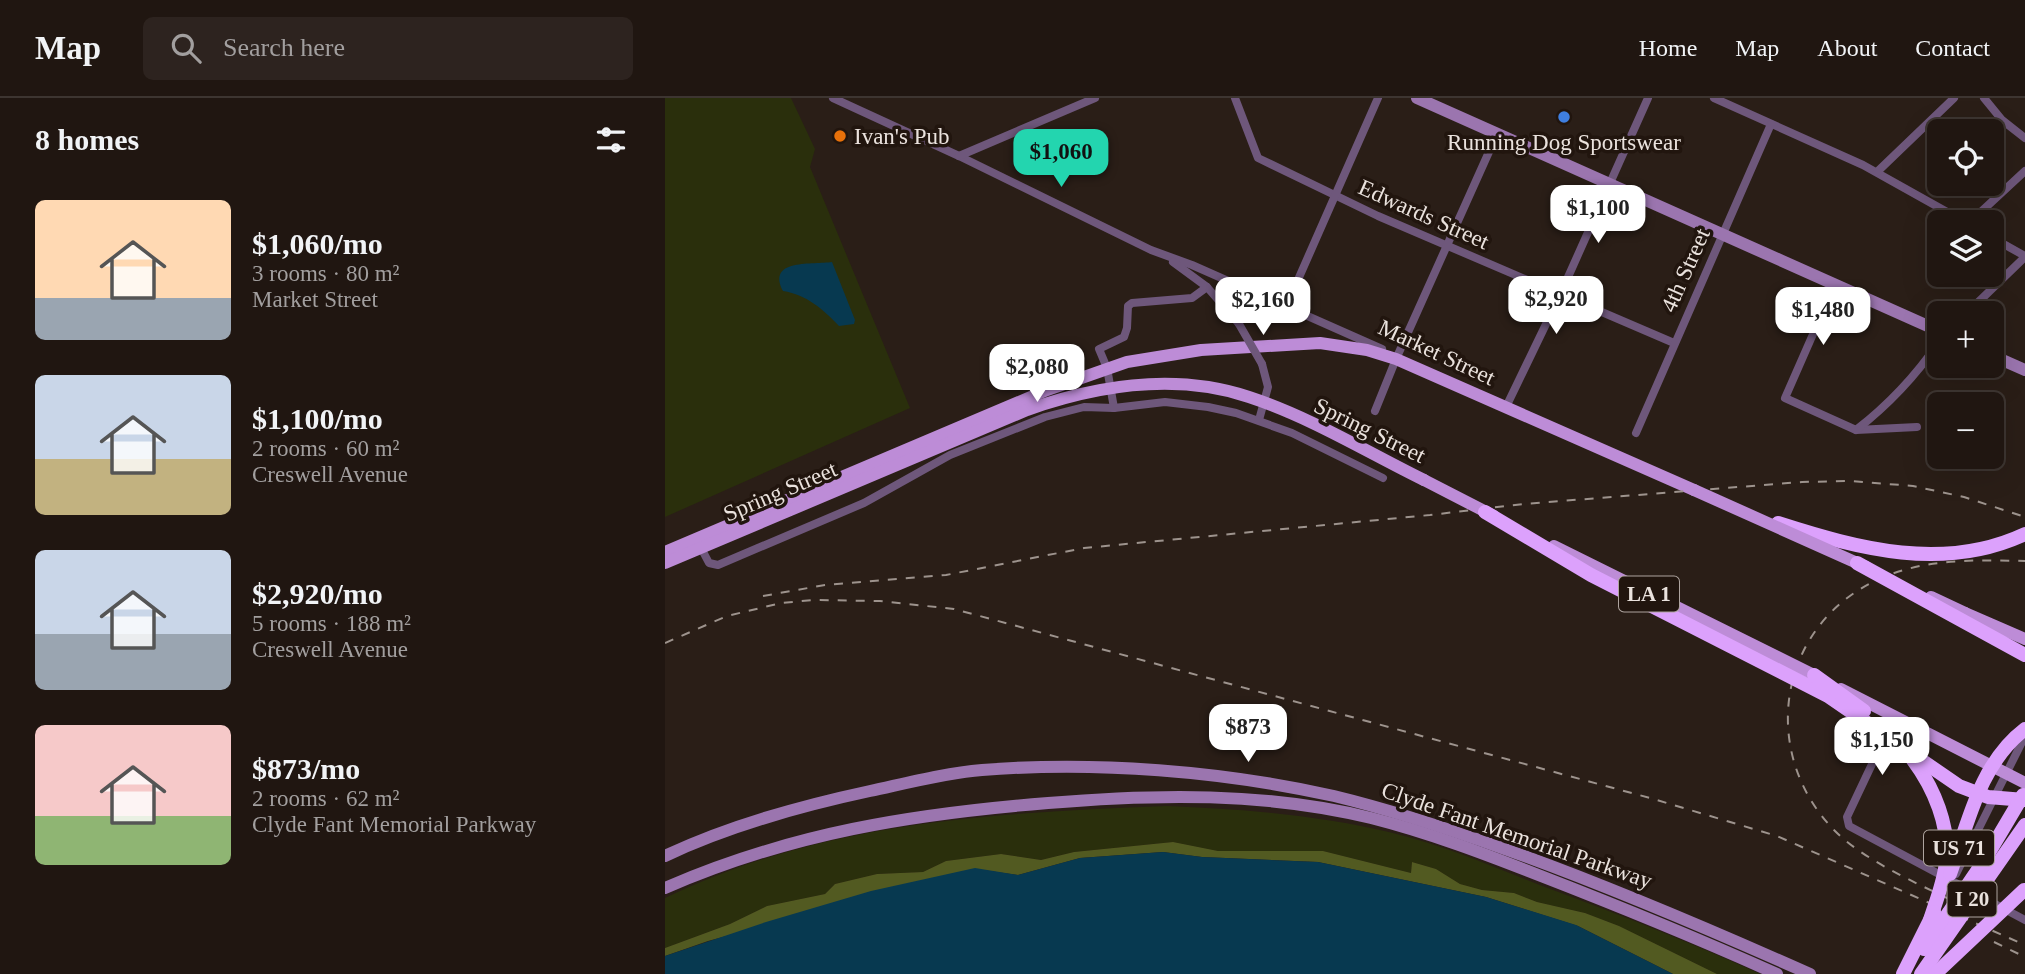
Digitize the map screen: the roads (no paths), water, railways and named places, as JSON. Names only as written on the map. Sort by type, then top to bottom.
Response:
[{"type":"highway","points":[[1485,512],[1591,575],[1828,696],[1959,786],[1988,797],[2025,800]]},
{"type":"highway","points":[[1748,513],[1826,538],[1878,550],[1915,554],[1948,555],[1981,550],[2025,534]]},
{"type":"highway","points":[[1857,563],[2025,655]]},
{"type":"highway","points":[[1814,675],[1847,696],[1888,731],[1918,766],[1933,793],[1943,823],[1946,861],[1930,920]]},
{"type":"highway","name":"US 71","points":[[1905,974],[1940,902],[1984,779],[2004,748],[2025,729]]},
{"type":"highway","name":"I 20","points":[[1905,974],[1978,871],[2025,791]]},
{"type":"highway","name":"I 20","points":[[1921,974],[2025,825]]},
{"type":"highway","points":[[1934,974],[2025,890]]},
{"type":"main road","points":[[1417,98],[1927,326]]},
{"type":"main road","name":"Spring Street","points":[[665,563],[699,543],[1047,390],[1107,368],[1183,352],[1307,343],[1346,346],[1396,359]]},
{"type":"main road","name":"Market Street","points":[[1396,359],[1748,513],[2025,639]]},
{"type":"main road","points":[[2004,361],[2025,370]]},
{"type":"main road","name":"Spring Street","points":[[665,552],[699,543],[1027,410],[1072,395],[1111,388],[1190,385],[1234,393],[1306,421],[2025,783]]},
{"type":"main road","name":"Clyde Fant Memorial Parkway","points":[[665,856],[718,833],[790,811],[843,797],[966,772],[1011,768],[1066,768],[1213,775],[1331,796],[1441,826],[1587,878],[1810,974]]},
{"type":"main road","name":"Clyde Fant Memorial Parkway","points":[[665,888],[767,849],[848,828],[889,821],[962,811],[1076,801],[1172,797],[1232,798],[1328,809],[1399,825],[1605,900],[1777,974]]},
{"type":"street","name":"Market Street","points":[[835,98],[1151,250],[1192,265],[1382,349],[1396,359]]},
{"type":"street","points":[[959,156],[1095,98]]},
{"type":"street","name":"Edwards Street","points":[[1235,98],[1258,158],[1447,246],[1674,343]]},
{"type":"street","points":[[1286,307],[1378,98]]},
{"type":"street","points":[[1506,407],[1560,295],[1648,98]]},
{"type":"street","points":[[1714,98],[1877,172],[1946,210]]},
{"type":"street","points":[[1877,172],[1954,98]]},
{"type":"street","points":[[1984,98],[2001,120],[2025,138]]},
{"type":"street","name":"4th Street","points":[[1636,433],[1771,124]]},
{"type":"street","points":[[1375,411],[1497,134]]},
{"type":"street","points":[[1981,210],[2025,170]]},
{"type":"street","points":[[1979,301],[2025,256],[2004,244]]},
{"type":"street","points":[[1151,250],[1181,267],[1207,288],[1236,321],[1262,364],[1268,381],[1259,420]]},
{"type":"street","points":[[1835,284],[1785,398],[1856,430],[1917,427]]},
{"type":"street","points":[[1236,321],[1232,305],[1240,286]]},
{"type":"street","points":[[1114,408],[1107,368],[1099,349],[1124,337],[1129,305],[1192,298],[1207,288]]},
{"type":"street","points":[[1856,430],[1870,419],[1927,357]]},
{"type":"street","points":[[699,543],[709,563],[718,565],[864,503],[950,454],[1045,417],[1084,407],[1114,408],[1165,402],[1208,407],[1259,420],[1292,433],[1383,478]]},
{"type":"street","points":[[1891,724],[1847,817],[1847,824],[2025,920]]},
{"type":"street","points":[[1953,881],[2025,736]]},
{"type":"water","points":[[832,262],[855,320],[854,324],[839,326],[814,304],[783,291],[779,280],[786,268],[794,265]]},
{"type":"water","points":[[1163,852],[1202,857],[1318,862],[1486,897],[1576,925],[1673,974],[665,974],[665,956],[871,891],[975,868],[1018,875],[1080,858]]},
{"type":"railway","points":[[763,596],[825,585],[946,575],[1084,548],[1523,504],[1802,482],[1850,481],[1913,486],[1964,497],[2025,517]]},
{"type":"railway","points":[[1981,915],[1885,867],[1849,844],[1835,831],[1810,799],[1795,764],[1788,727],[1791,690],[1802,655],[1821,624],[1849,597],[1884,577],[1936,563],[2025,561]]},
{"type":"railway","points":[[665,643],[727,616],[781,603],[813,600],[880,601],[954,609],[1650,798],[1777,836],[2025,945]]},
{"type":"railway","points":[[1994,942],[2025,957]]},
{"type":"place","name":"Running Dog Sportswear","points":[[1564,117]]},
{"type":"place","name":"Ivan's Pub","points":[[840,136]]}]
